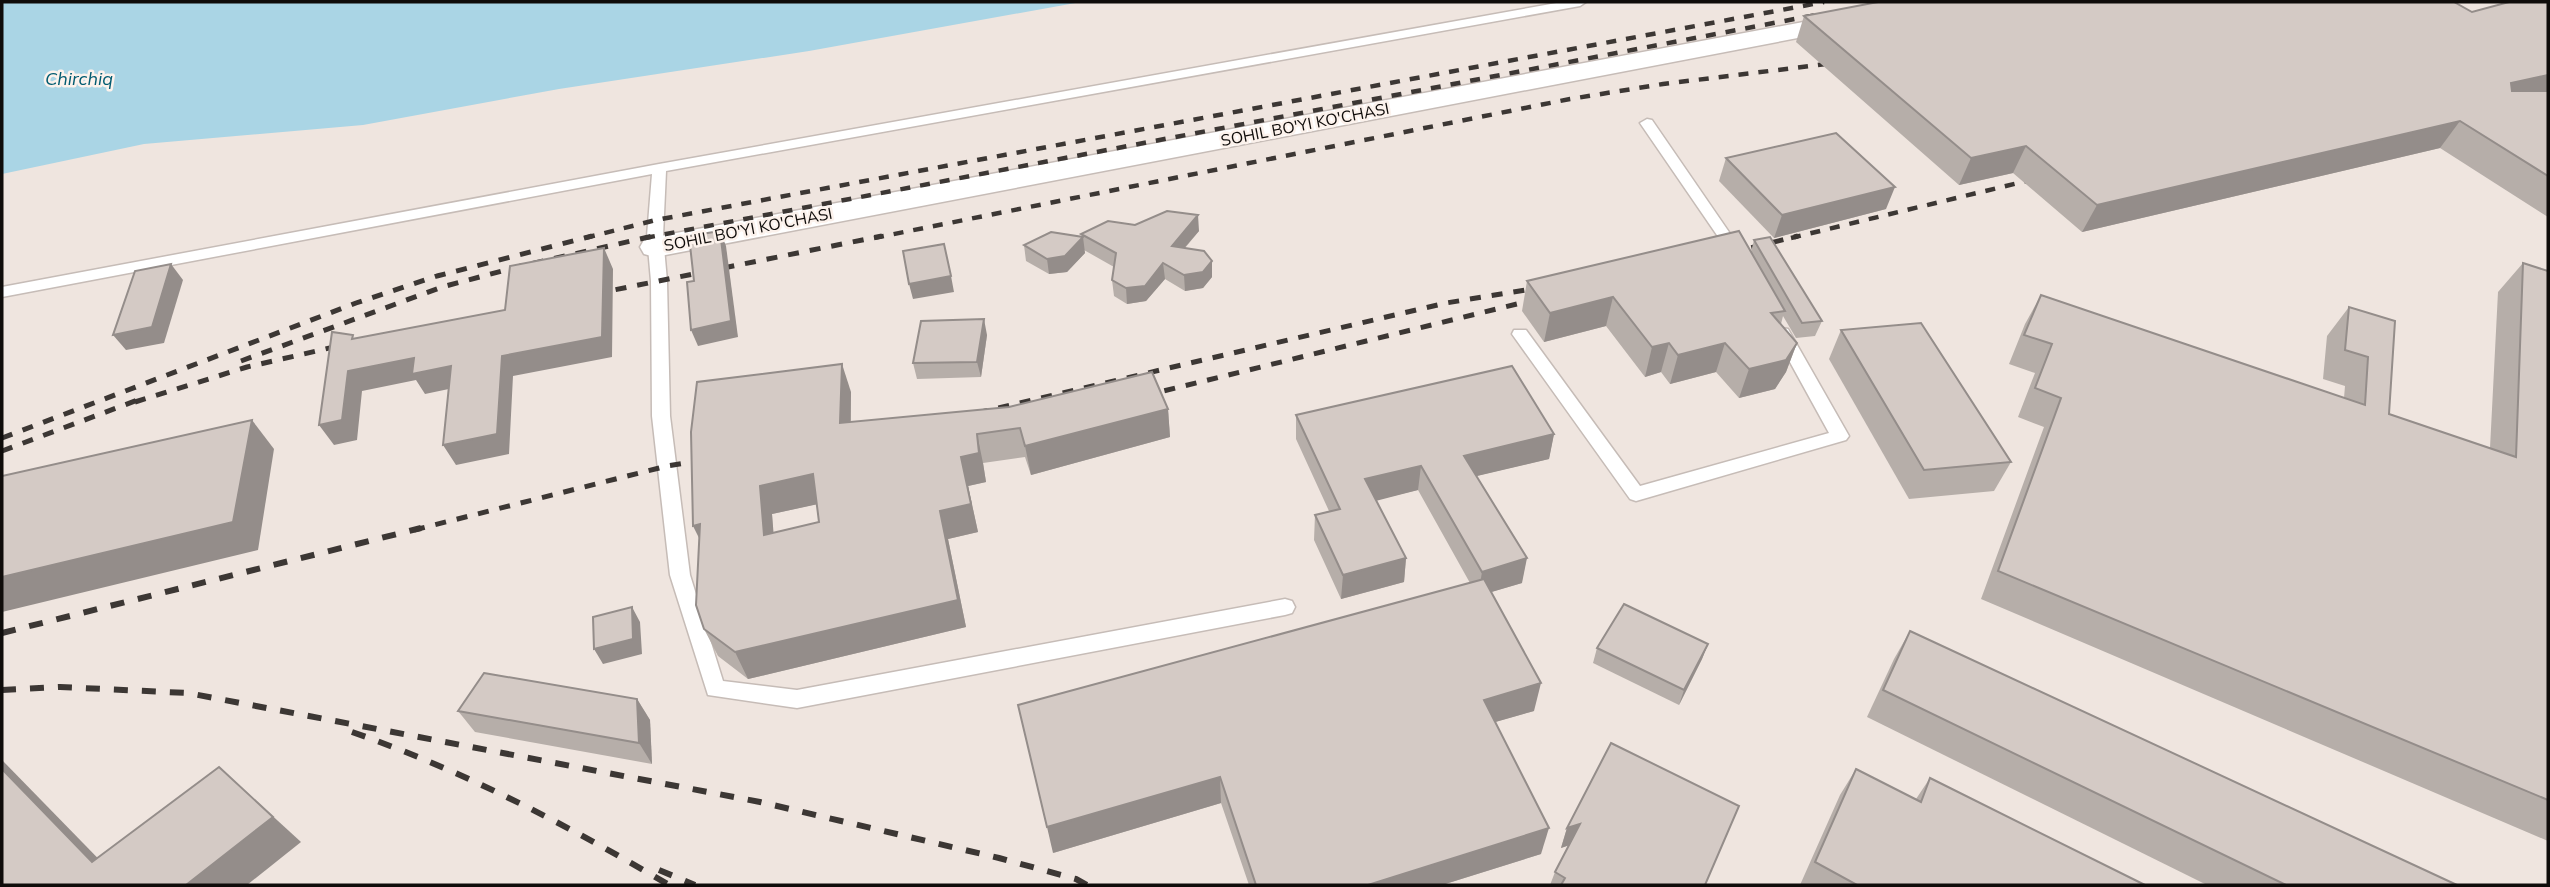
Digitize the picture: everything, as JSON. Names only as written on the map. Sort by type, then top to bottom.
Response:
[{"type":"street","name":"SOHIL BO'YI KO'CHASI","points":[[655,247],[1867,18]]},
{"type":"lane","points":[[2,292],[659,167],[1580,2]]},
{"type":"lane","points":[[1647,123],[1743,263]]},
{"type":"lane","points":[[659,167],[655,247],[659,281],[661,416],[680,575],[715,689],[797,699],[1286,607]]},
{"type":"lane","points":[[1520,334],[1636,494],[1840,436],[1775,321]]},
{"type":"water","name":"Chirchiq","points":[[2,2],[1081,2],[809,51],[559,89],[363,125],[144,144],[2,174]]},
{"type":"building","points":[[1878,2],[2454,2],[2472,12],[2509,2],[2548,2],[2548,75],[2511,83],[2512,91],[2548,91],[2548,176],[2460,121],[2097,205],[2026,146],[1971,158],[1804,16]]},
{"type":"building","points":[[1836,133],[1895,187],[1782,215],[1726,158]]},
{"type":"building","points":[[1167,211],[1198,215],[1172,246],[1204,251],[1212,261],[1203,272],[1184,275],[1163,263],[1145,286],[1126,288],[1112,280],[1116,253],[1081,234],[1108,221],[1135,225]]},
{"type":"building","points":[[720,231],[731,321],[691,330],[687,282],[694,281],[689,236]]},
{"type":"building","points":[[1739,231],[1785,311],[1771,313],[1797,343],[1786,360],[1749,369],[1725,343],[1678,355],[1669,343],[1652,347],[1613,297],[1550,313],[1527,281]]},
{"type":"building","points":[[1051,232],[1083,237],[1065,256],[1047,259],[1024,245]]},
{"type":"building","points":[[1770,237],[1822,321],[1802,323],[1754,240]]},
{"type":"building","points":[[944,244],[951,276],[909,284],[903,251]]},
{"type":"building","points":[[604,248],[602,337],[502,356],[497,434],[443,445],[451,366],[412,374],[414,358],[348,371],[342,420],[319,425],[332,332],[353,335],[352,339],[505,310],[510,266]]},
{"type":"building","points":[[2523,263],[2548,271],[2548,800],[1998,571],[2061,398],[2035,388],[2052,344],[2024,335],[2041,295],[2365,405],[2368,357],[2345,350],[2349,307],[2395,321],[2389,414],[2516,457]]},
{"type":"building","points":[[171,264],[152,327],[113,335],[135,271]]},
{"type":"building","points":[[984,319],[977,362],[913,363],[921,321]]},
{"type":"building","points":[[1921,323],[2011,462],[1924,470],[1841,330]]},
{"type":"building","points":[[842,364],[840,423],[1009,407],[1152,372],[1168,409],[1025,446],[1020,428],[977,434],[979,453],[961,457],[971,504],[940,511],[958,600],[735,652],[704,629],[696,605],[700,524],[693,526],[691,432],[697,382]],"holes":[[[813,474],[819,522],[764,535],[760,486]]]},
{"type":"building","points":[[1512,366],[1554,434],[1464,456],[1527,558],[1482,572],[1421,466],[1365,479],[1406,558],[1343,575],[1315,515],[1340,509],[1296,415]]},
{"type":"building","points":[[252,420],[233,522],[2,577],[2,476]]},
{"type":"building","points":[[1484,579],[1541,683],[1484,700],[1549,828],[1368,885],[1256,885],[1220,777],[1047,827],[1018,705]]},
{"type":"building","points":[[1624,604],[1708,644],[1684,690],[1597,648]]},
{"type":"building","points":[[632,607],[633,639],[594,649],[593,617]]},
{"type":"building","points":[[1910,631],[2457,885],[2286,885],[1883,690]]},
{"type":"building","points":[[484,673],[637,699],[639,743],[458,711]]},
{"type":"building","points":[[1611,743],[1739,806],[1705,885],[1561,885],[1565,878],[1555,872],[1580,824],[1567,828]]},
{"type":"building","points":[[219,767],[273,817],[186,885],[2,885],[2,769],[92,862]]},
{"type":"building","points":[[1856,769],[1921,802],[1930,778],[2145,885],[1857,885],[1815,862]]},
{"type":"railway","points":[[585,238],[656,220],[1824,2]]},
{"type":"railway","points":[[645,238],[1821,14]]},
{"type":"railway","points":[[874,238],[1570,99],[1663,84],[1843,62]]},
{"type":"railway","points":[[1791,238],[2043,177]]},
{"type":"railway","points":[[2,438],[356,303],[437,276],[592,236]]},
{"type":"railway","points":[[241,361],[442,287],[653,236]]},
{"type":"railway","points":[[594,294],[882,236]]},
{"type":"railway","points":[[1730,253],[1798,236]]},
{"type":"railway","points":[[977,413],[1446,303],[1544,287]]},
{"type":"railway","points":[[1143,396],[1541,298]]},
{"type":"railway","points":[[135,402],[247,367],[347,344]]},
{"type":"railway","points":[[2,451],[143,398]]},
{"type":"railway","points":[[414,530],[667,466],[712,459]]},
{"type":"railway","points":[[2,633],[421,528]]},
{"type":"railway","points":[[2,690],[60,687],[188,693],[760,802],[999,858],[1076,879],[1087,885]]},
{"type":"railway","points":[[352,732],[475,782],[592,841],[669,885]]},
{"type":"railway","points":[[659,870],[695,885]]}]
